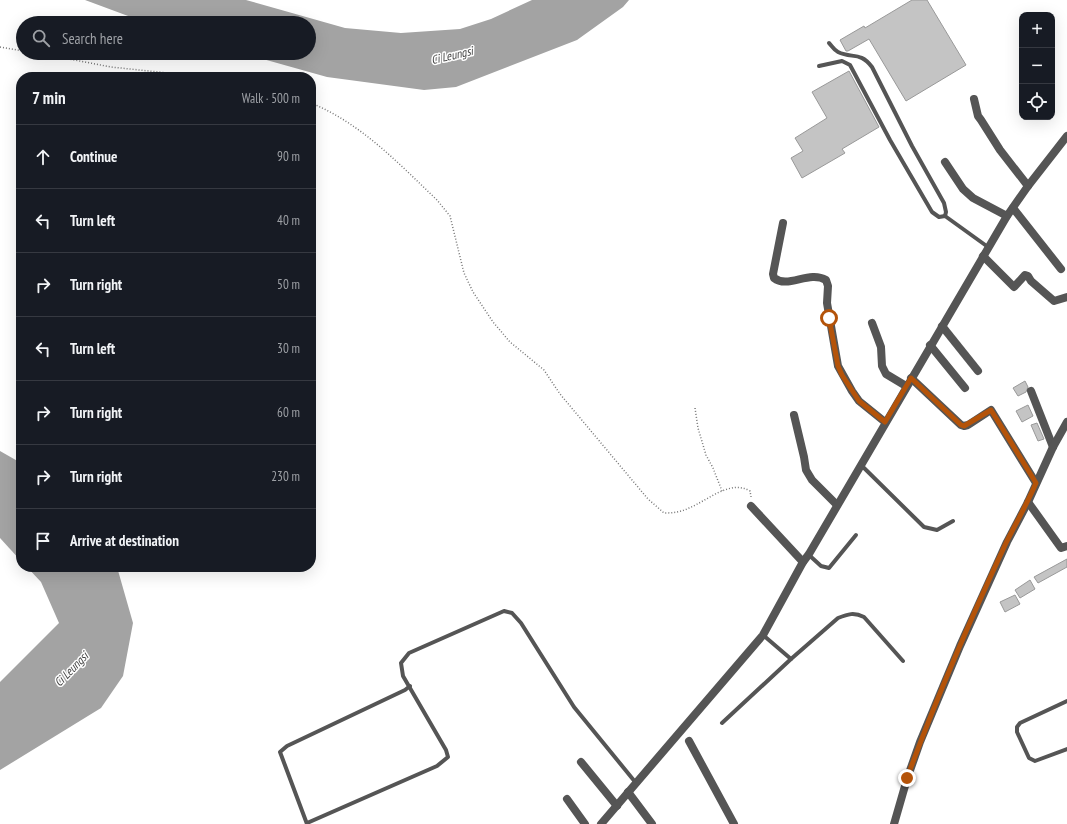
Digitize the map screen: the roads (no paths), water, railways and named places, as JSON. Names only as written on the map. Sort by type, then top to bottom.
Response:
[{"type":"street","points":[[974,99],[978,116],[1000,150],[1028,186]]},
{"type":"street","points":[[601,824],[763,635],[803,562],[1006,216],[1067,136]]},
{"type":"street","points":[[945,162],[963,189],[973,198],[1006,216]]},
{"type":"street","points":[[1013,208],[1061,269]]},
{"type":"street","points":[[783,223],[773,274],[774,278],[778,281],[790,282],[809,277],[823,278],[826,280],[828,286],[827,303],[838,366],[859,401],[885,422]]},
{"type":"street","points":[[983,256],[1014,287],[1026,276],[1028,276],[1031,281],[1054,301],[1067,297]]},
{"type":"street","points":[[872,323],[881,347],[882,366],[886,374],[906,386]]},
{"type":"street","points":[[942,326],[978,371]]},
{"type":"street","points":[[930,345],[965,388]]},
{"type":"street","points":[[911,378],[961,425],[964,426],[991,410],[1036,483]]},
{"type":"street","points":[[1031,391],[1053,447]]},
{"type":"street","points":[[794,415],[806,470],[812,480],[837,505]]},
{"type":"street","points":[[894,824],[907,778],[920,742],[960,646],[1007,542],[1028,502],[1053,447],[1067,422]]},
{"type":"street","points":[[1028,502],[1061,548],[1067,546]]},
{"type":"street","points":[[751,506],[803,562]]},
{"type":"street","points":[[689,741],[734,824]]},
{"type":"street","points":[[582,762],[617,806]]},
{"type":"street","points":[[628,792],[652,824]]},
{"type":"street","points":[[567,799],[585,824]]},
{"type":"lane","points":[[829,43],[839,52],[860,56],[872,67],[912,146],[944,203],[946,212],[945,216]]},
{"type":"lane","points":[[819,66],[842,61],[850,64],[890,140],[930,210],[939,217],[945,216],[988,247]]},
{"type":"lane","points":[[860,464],[924,527],[938,530],[953,521]]},
{"type":"lane","points":[[809,554],[821,566],[829,568],[856,535]]},
{"type":"lane","points":[[410,686],[405,690],[287,746],[280,752],[307,824],[437,766],[448,756],[446,750],[410,686],[403,676],[401,663],[409,652],[504,611],[512,613],[521,622],[574,707],[636,784]]},
{"type":"lane","points":[[722,723],[838,618],[847,614],[857,613],[864,617],[903,661]]},
{"type":"lane","points":[[763,635],[791,659]]},
{"type":"lane","points":[[1067,701],[1020,723],[1017,728],[1017,732],[1029,758],[1032,761],[1067,749]]},
{"type":"water","points":[[85,0],[246,0],[303,16],[128,16]]},
{"type":"water","name":"Ci Leungsi","points":[[532,0],[629,0],[623,7],[577,40],[456,87],[424,90],[327,77],[316,74],[316,72],[309,72],[267,60],[316,60],[316,20],[345,28],[401,33],[460,29],[491,19]]},
{"type":"water","points":[[0,451],[16,460],[16,556],[0,538]]},
{"type":"water","name":"Ci Leungsi","points":[[32,572],[118,572],[133,623],[123,676],[101,708],[0,770],[0,682],[59,623],[41,582]]}]
